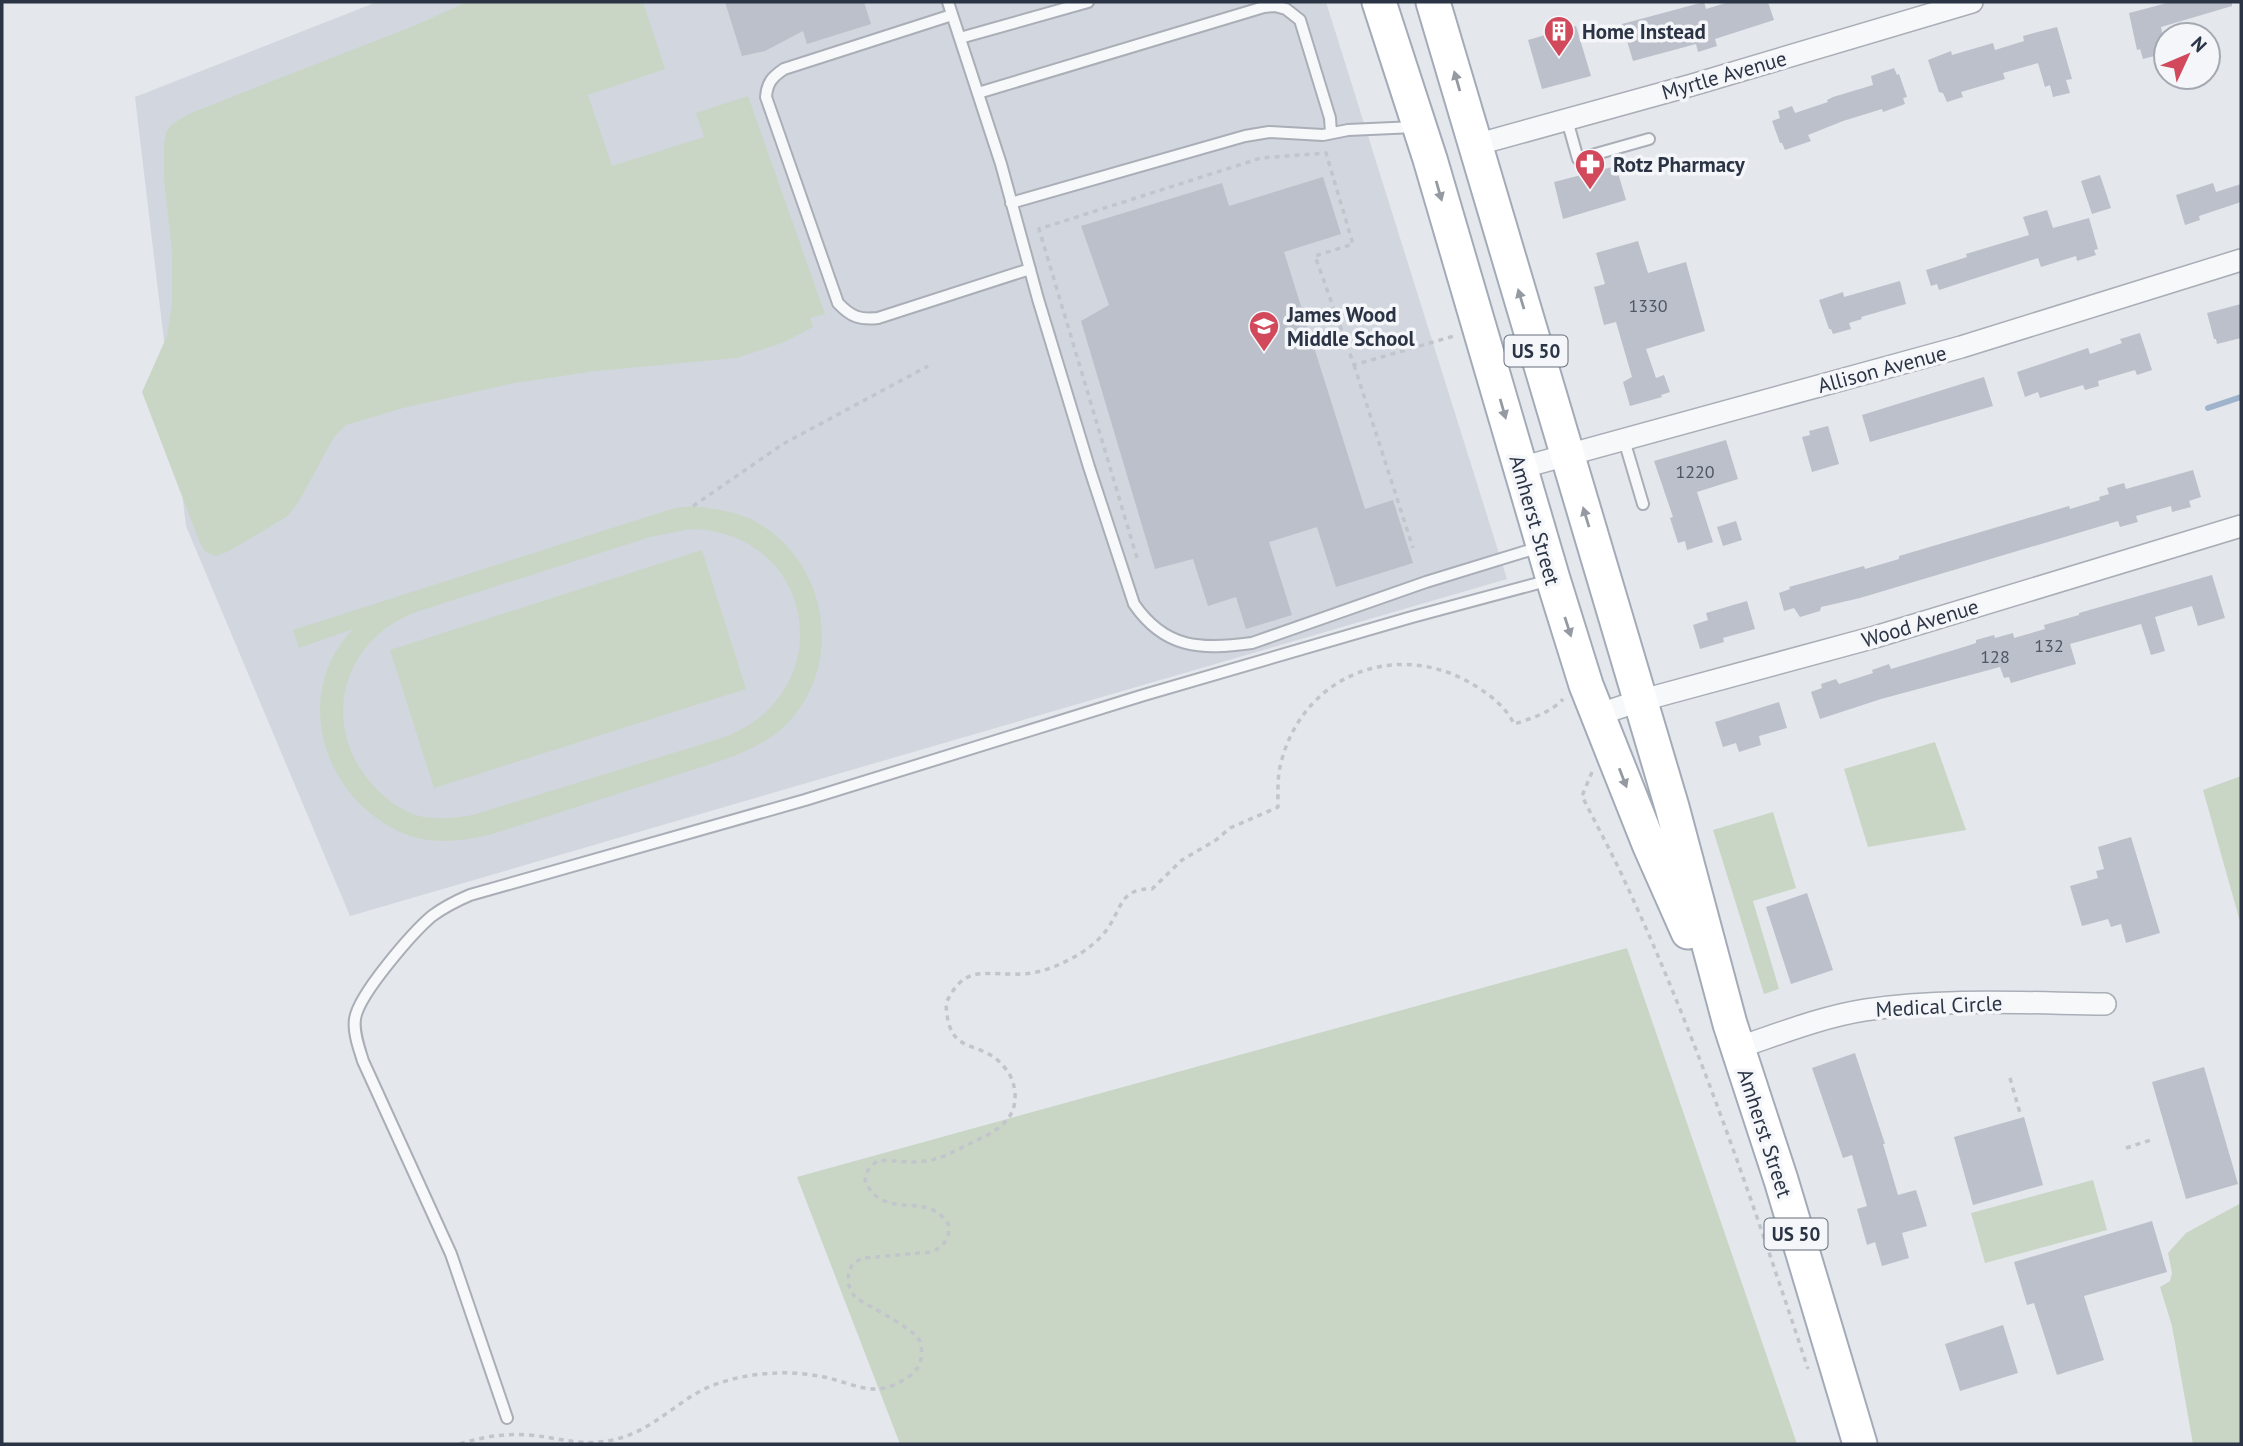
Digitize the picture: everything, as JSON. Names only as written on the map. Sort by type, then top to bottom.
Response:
[{"type":"main road","name":"Amherst Street","points":[[1379,2],[1430,159],[1543,546],[1597,715],[1648,844],[1733,1036]]},
{"type":"main road","name":"Amherst Street","points":[[1433,2],[1672,807],[1733,1036],[1860,1444]]},
{"type":"main road","points":[[1398,60],[1429,108],[1448,149],[1458,154],[1475,145]]},
{"type":"main road","points":[[1543,546],[1567,544],[1581,552],[1611,603]]},
{"type":"street","name":"Myrtle Avenue","points":[[1475,145],[1972,2]]},
{"type":"street","name":"Allison Avenue","points":[[1520,468],[1961,347],[2241,260]]},
{"type":"street","name":"Wood Avenue","points":[[1597,715],[1639,701],[1875,637],[2241,526]]},
{"type":"street","name":"Medical Circle","points":[[1733,1036],[1862,1010],[1913,1003],[2105,1004]]},
{"type":"lane","points":[[948,2],[978,93],[1089,467],[1134,604],[1145,620],[1175,641],[1195,646],[1223,647],[1252,643],[1426,582],[1543,546]]},
{"type":"lane","points":[[960,38],[1088,2]]},
{"type":"lane","points":[[978,93],[1264,7],[1275,6],[1286,9],[1300,20],[1330,118],[1331,133]]},
{"type":"lane","points":[[952,15],[784,69],[767,85],[766,97],[838,303],[849,315],[863,320],[878,318],[1030,269]]},
{"type":"lane","points":[[1567,120],[1578,159],[1649,139]]},
{"type":"lane","points":[[1011,203],[1245,136],[1269,132],[1331,133],[1418,126]]},
{"type":"lane","points":[[1624,440],[1643,504]]},
{"type":"lane","points":[[507,1418],[452,1254],[363,1061],[354,1020],[359,1006],[399,952],[430,918],[470,895],[805,800],[1144,695],[1553,579]]},
{"type":"path","points":[[1138,563],[1039,229],[1261,158],[1326,153],[1353,244],[1315,256],[1354,365],[1413,548]]},
{"type":"path","points":[[1354,365],[1456,335]]},
{"type":"path","points":[[693,506],[783,444],[928,366]]},
{"type":"path","points":[[460,1444],[502,1435],[530,1435],[578,1444],[611,1441],[632,1435],[696,1393],[726,1381],[751,1376],[804,1374],[868,1390],[894,1386],[918,1368],[922,1356],[918,1338],[856,1297],[849,1290],[847,1279],[853,1263],[863,1258],[932,1252],[941,1247],[947,1239],[948,1223],[937,1210],[883,1201],[871,1193],[865,1181],[868,1170],[877,1161],[924,1161],[949,1154],[1003,1126],[1015,1105],[1014,1086],[1004,1067],[988,1053],[958,1041],[950,1031],[946,1003],[960,981],[976,973],[1014,975],[1041,971],[1070,960],[1095,942],[1107,929],[1132,891],[1138,888],[1152,889],[1182,860],[1216,840],[1230,828],[1278,807],[1277,781],[1281,761],[1299,721],[1318,696],[1349,677],[1375,667],[1391,665],[1411,664],[1438,669],[1476,686],[1509,714],[1514,724],[1531,719],[1559,704],[1566,694]]},
{"type":"path","points":[[2010,1078],[2020,1113]]},
{"type":"path","points":[[2126,1148],[2154,1139]]},
{"type":"shaded area","points":[[377,2],[1326,2],[1507,579],[350,916],[186,526],[135,97]]},
{"type":"green space","points":[[467,2],[643,2],[665,69],[588,95],[612,166],[704,137],[696,113],[748,96],[825,314],[810,318],[813,327],[782,343],[737,358],[596,371],[514,383],[403,408],[346,425],[334,437],[288,516],[229,551],[216,556],[206,552],[200,543],[142,392],[167,336],[172,303],[172,252],[164,180],[166,132],[172,124],[191,113],[416,25]]},
{"type":"green space","points":[[693,506],[717,509],[756,522],[779,539],[798,560],[811,584],[820,611],[822,639],[818,666],[809,693],[786,725],[760,744],[720,761],[489,835],[468,839],[436,841],[405,834],[377,818],[353,797],[336,772],[325,744],[320,714],[323,684],[334,655],[353,629],[299,648],[293,630],[675,508]],"holes":[[[691,529],[733,537],[766,556],[788,584],[799,617],[799,652],[787,686],[762,715],[725,737],[473,815],[446,818],[419,816],[399,807],[371,783],[355,760],[346,735],[343,710],[347,685],[356,662],[371,642],[391,625],[416,612],[650,537]]]},
{"type":"green space","points":[[702,550],[746,689],[434,788],[390,650]]},
{"type":"green space","points":[[1935,742],[1966,830],[1868,847],[1844,769]]},
{"type":"green space","points":[[2241,776],[2241,925],[2203,790]]},
{"type":"green space","points":[[1773,812],[1796,888],[1753,901],[1779,989],[1764,994],[1713,830]]},
{"type":"green space","points":[[1627,948],[1797,1444],[900,1444],[797,1177]]},
{"type":"green space","points":[[2093,1180],[2107,1230],[1985,1263],[1971,1213]]},
{"type":"green space","points":[[2241,1203],[2241,1444],[2193,1444],[2172,1326],[2160,1287],[2170,1281],[2172,1273],[2168,1253],[2186,1233]]},
{"type":"building","points":[[725,2],[864,2],[871,24],[807,44],[803,31],[765,51],[742,56]]},
{"type":"building","points":[[1704,2],[1706,9],[1729,2],[1768,2],[1774,20],[1715,39],[1717,46],[1698,52],[1696,44],[1633,61],[1622,24]]},
{"type":"building","points":[[2171,2],[2232,2],[2232,6],[2181,21],[2152,21],[2152,57],[2143,59],[2140,49],[2137,50],[2129,13]]},
{"type":"building","name":"Home Instead","points":[[1576,26],[1591,76],[1542,89],[1528,40]]},
{"type":"building","points":[[2057,27],[2072,79],[2066,80],[2070,93],[2053,97],[2050,85],[2045,87],[2038,63],[2003,73],[2005,79],[1961,92],[1963,97],[1947,102],[1943,93],[1939,92],[1928,60],[1951,51],[1952,55],[1993,43],[1995,50],[2024,41],[2023,36]]},
{"type":"building","points":[[1894,68],[1897,75],[1899,74],[1907,97],[1903,98],[1905,104],[1843,121],[1808,135],[1811,141],[1785,150],[1780,143],[1772,121],[1780,118],[1778,111],[1792,106],[1795,113],[1828,102],[1827,100],[1833,97],[1873,85],[1871,76]]},
{"type":"building","name":"Rotz Pharmacy","points":[[1616,166],[1626,200],[1563,219],[1554,182]]},
{"type":"building","points":[[2100,175],[2111,208],[2092,214],[2081,181]]},
{"type":"building","points":[[1323,177],[1341,234],[1284,252],[1365,509],[1393,500],[1413,563],[1336,587],[1317,527],[1269,542],[1292,615],[1246,629],[1236,597],[1208,606],[1193,559],[1155,569],[1081,321],[1109,305],[1081,226],[1222,183],[1229,206]]},
{"type":"building","points":[[2213,183],[2216,192],[2241,184],[2241,202],[2199,216],[2200,220],[2185,225],[2176,195]]},
{"type":"building","points":[[2047,210],[2053,228],[2089,218],[2098,249],[2094,250],[2096,255],[2077,261],[2076,256],[2041,267],[2038,258],[1939,290],[1937,284],[1931,286],[1926,270],[1967,257],[1966,254],[2029,235],[2023,217]]},
{"type":"building","points":[[1638,241],[1648,273],[1686,262],[1705,331],[1646,349],[1656,378],[1664,375],[1670,392],[1630,406],[1623,382],[1632,377],[1616,322],[1604,325],[1594,287],[1605,284],[1596,253]]},
{"type":"building","points":[[1900,281],[1906,304],[1861,317],[1862,319],[1849,323],[1851,329],[1833,334],[1829,329],[1819,300],[1843,292],[1844,297]]},
{"type":"building","points":[[2241,304],[2241,338],[2217,344],[2207,313]]},
{"type":"building","points":[[2140,333],[2152,370],[2137,375],[2135,370],[2098,381],[2099,386],[2085,390],[2083,385],[2040,398],[2038,392],[2025,397],[2017,372],[2088,348],[2090,354],[2122,343],[2120,339]]},
{"type":"building","points":[[1984,377],[1993,406],[1870,442],[1862,415]]},
{"type":"building","points":[[1828,426],[1839,464],[1812,472],[1802,437],[1810,435],[1809,431]]},
{"type":"building","points":[[1726,440],[1738,479],[1697,492],[1713,542],[1687,550],[1685,541],[1678,543],[1670,518],[1673,517],[1654,461]]},
{"type":"building","points":[[2193,470],[2201,497],[2189,501],[2191,507],[2172,512],[2171,506],[2136,516],[2138,522],[2120,527],[2118,521],[1860,598],[1821,607],[1820,611],[1800,617],[1794,608],[1784,611],[1779,593],[1790,589],[1789,587],[1864,566],[1865,569],[1899,559],[1899,556],[2069,506],[2070,509],[2100,500],[2099,497],[2109,494],[2107,488],[2124,483],[2126,489]]},
{"type":"building","points":[[1736,521],[1742,540],[1723,546],[1717,527]]},
{"type":"building","points":[[2212,575],[2225,618],[2198,626],[2192,606],[2155,617],[2165,651],[2151,655],[2141,624],[2070,644],[2076,664],[2011,683],[2009,677],[2004,678],[2000,667],[1881,699],[1820,719],[1811,692],[1822,688],[1821,684],[1836,679],[1839,684],[1873,673],[1872,670],[1889,664],[1891,669],[1994,635],[1995,638],[2013,633],[2014,638],[2045,629],[2044,625],[2079,613]]},
{"type":"building","points":[[1747,601],[1755,629],[1723,638],[1724,642],[1700,649],[1693,625],[1708,620],[1706,613]]},
{"type":"building","points":[[1779,702],[1787,728],[1759,736],[1761,745],[1739,752],[1736,743],[1723,747],[1715,722]]},
{"type":"building","points":[[2131,837],[2160,933],[2126,943],[2121,924],[2111,927],[2108,919],[2082,926],[2070,886],[2098,878],[2096,871],[2104,869],[2098,847]]},
{"type":"building","points":[[1807,893],[1833,970],[1791,984],[1766,907]]},
{"type":"building","points":[[1855,1053],[1885,1144],[1898,1195],[1916,1190],[1927,1226],[1902,1233],[1909,1258],[1882,1266],[1875,1242],[1867,1245],[1857,1209],[1867,1206],[1852,1155],[1843,1158],[1812,1068]]},
{"type":"building","points":[[2204,1067],[2238,1184],[2186,1199],[2152,1082]]},
{"type":"building","points":[[2024,1117],[2043,1185],[1973,1205],[1954,1137]]},
{"type":"building","points":[[2152,1221],[2167,1272],[2084,1296],[2104,1360],[2057,1375],[2034,1303],[2027,1305],[2014,1262]]},
{"type":"building","points":[[2003,1325],[2018,1373],[1960,1391],[1945,1344]]},
{"type":"waterway","points":[[2208,408],[2241,397]]},
{"type":"place","name":"Home Instead","points":[[1559,58]]},
{"type":"place","name":"Rotz Pharmacy","points":[[1590,191]]},
{"type":"place","name":"James Wood Middle School","points":[[1264,353]]}]
